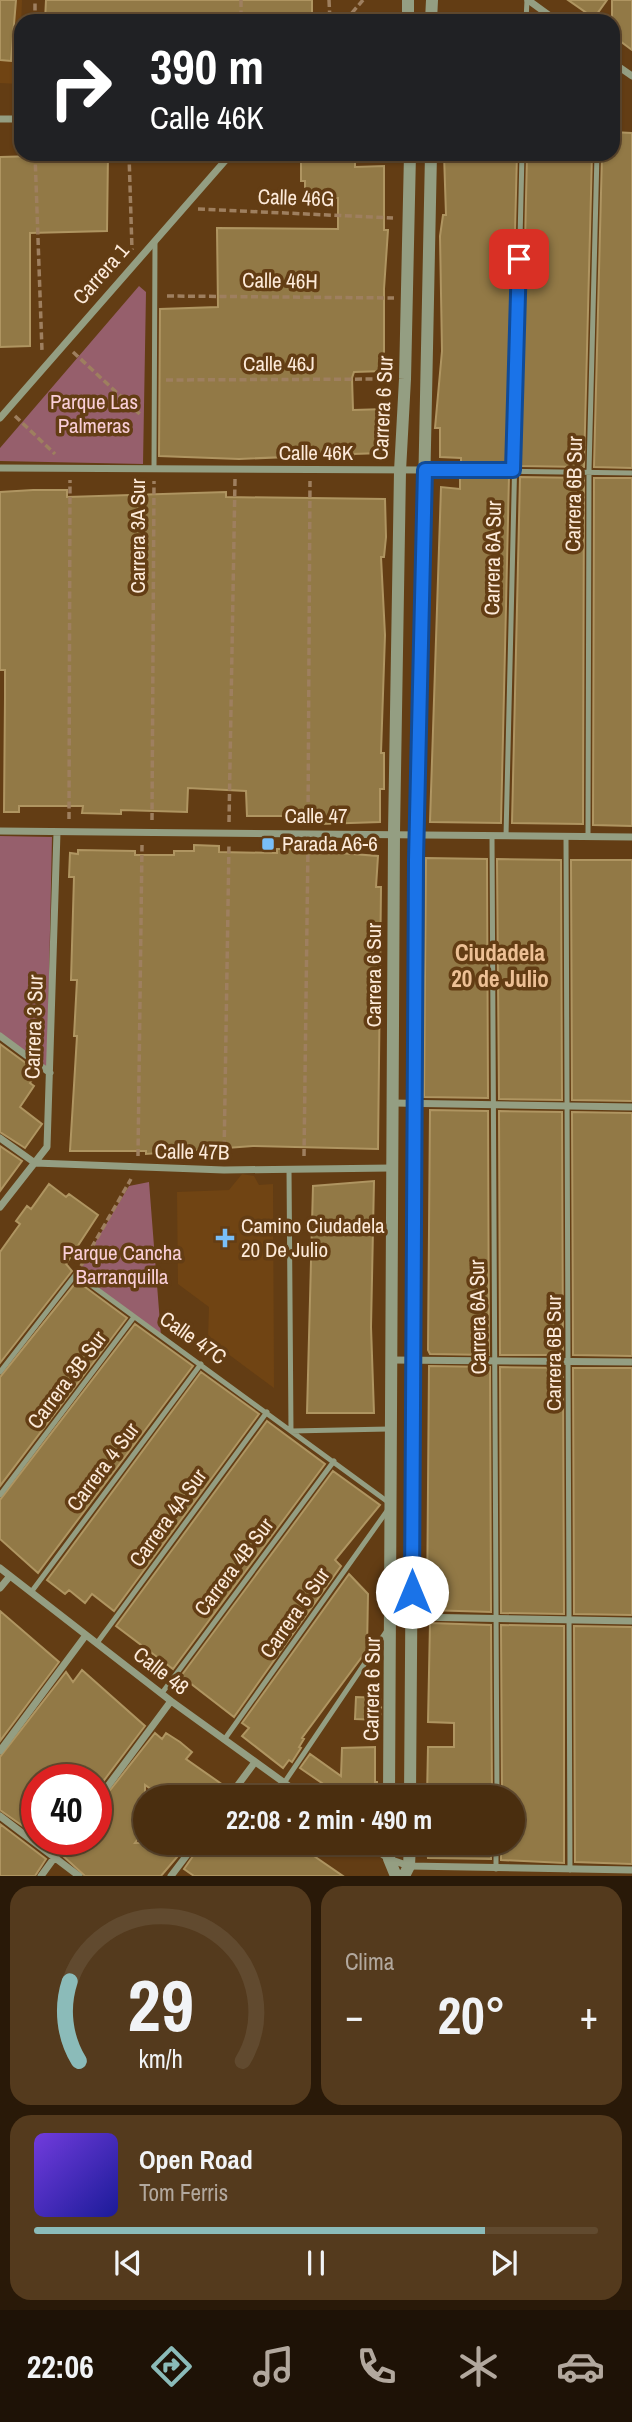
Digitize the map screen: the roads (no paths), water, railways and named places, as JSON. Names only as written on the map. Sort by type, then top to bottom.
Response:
[{"type":"street","points":[[527,0],[547,14]]},
{"type":"street","name":"Carrera 1","points":[[0,418],[225,161]]},
{"type":"street","name":"Carrera 6 Sur","points":[[390,1785],[394,833],[400,471],[410,161]]},
{"type":"street","name":"Carrera 6 Sur","points":[[410,1785],[411,1360],[417,834],[431,161]]},
{"type":"street","name":"Calle 46K","points":[[0,468],[425,470]]},
{"type":"street","name":"Calle 47","points":[[0,831],[632,837]]},
{"type":"street","name":"Carrera 3 Sur","points":[[0,1207],[47,1147],[57,832]]},
{"type":"street","points":[[0,1035],[50,1073]]},
{"type":"street","points":[[393,1103],[632,1107]]},
{"type":"street","points":[[0,1138],[35,1163]]},
{"type":"street","name":"Calle 47B","points":[[35,1163],[135,1168],[391,1168]]},
{"type":"street","points":[[390,1360],[632,1362]]},
{"type":"street","name":"Calle 48","points":[[0,1568],[171,1701],[287,1785]]},
{"type":"street","points":[[0,1588],[10,1576]]},
{"type":"street","points":[[412,1617],[568,1622],[632,1621]]},
{"type":"street","points":[[0,1752],[86,1635]]},
{"type":"street","points":[[112,1780],[171,1701]]},
{"type":"street","points":[[238,1785],[256,1762]]},
{"type":"street","points":[[0,1816],[79,1876]]},
{"type":"street","points":[[41,1876],[57,1855]]},
{"type":"street","points":[[175,1875],[188,1855]]},
{"type":"street","points":[[383,1855],[407,1871],[496,1869],[509,1873],[570,1870],[609,1873],[632,1870]]},
{"type":"street","points":[[389,1855],[396,1876]]},
{"type":"lane","name":"Carrera 6A Sur","points":[[506,836],[522,161]]},
{"type":"lane","name":"Carrera 6B Sur","points":[[588,835],[589,471],[597,161]]},
{"type":"lane","name":"Carrera 3A Sur","points":[[154,469],[155,239]]},
{"type":"lane","name":"Calle 46K","points":[[425,470],[632,473]]},
{"type":"lane","name":"Carrera 6A Sur","points":[[492,836],[496,1785]]},
{"type":"lane","name":"Carrera 6B Sur","points":[[566,837],[570,1870]]},
{"type":"lane","points":[[289,1169],[291,1431],[392,1429]]},
{"type":"lane","name":"Calle 47C","points":[[0,1371],[76,1274],[392,1505]]},
{"type":"lane","name":"Carrera 3B Sur","points":[[0,1495],[134,1317]]},
{"type":"lane","name":"Carrera 4 Sur","points":[[32,1591],[201,1363]]},
{"type":"lane","name":"Carrera 4A Sur","points":[[97,1643],[267,1412]]},
{"type":"lane","name":"Carrera 4B Sur","points":[[162,1693],[334,1461]]},
{"type":"lane","name":"Carrera 5 Sur","points":[[224,1740],[392,1505]]},
{"type":"lane","points":[[284,1783],[392,1622]]},
{"type":"lane","points":[[496,1855],[496,1869]]},
{"type":"place","name":"Parada A6-6","points":[[268,844]]},
{"type":"place","name":"Camino Ciudadela 20 De Julio","points":[[225,1238]]},
{"type":"district","name":"Ciudadela 20 de Julio","points":[[500,966]]},
{"type":"park label","name":"Parque Las Palmeras","points":[[94,414]]},
{"type":"park label","name":"Parque Cancha Barranquilla","points":[[122,1265]]}]
